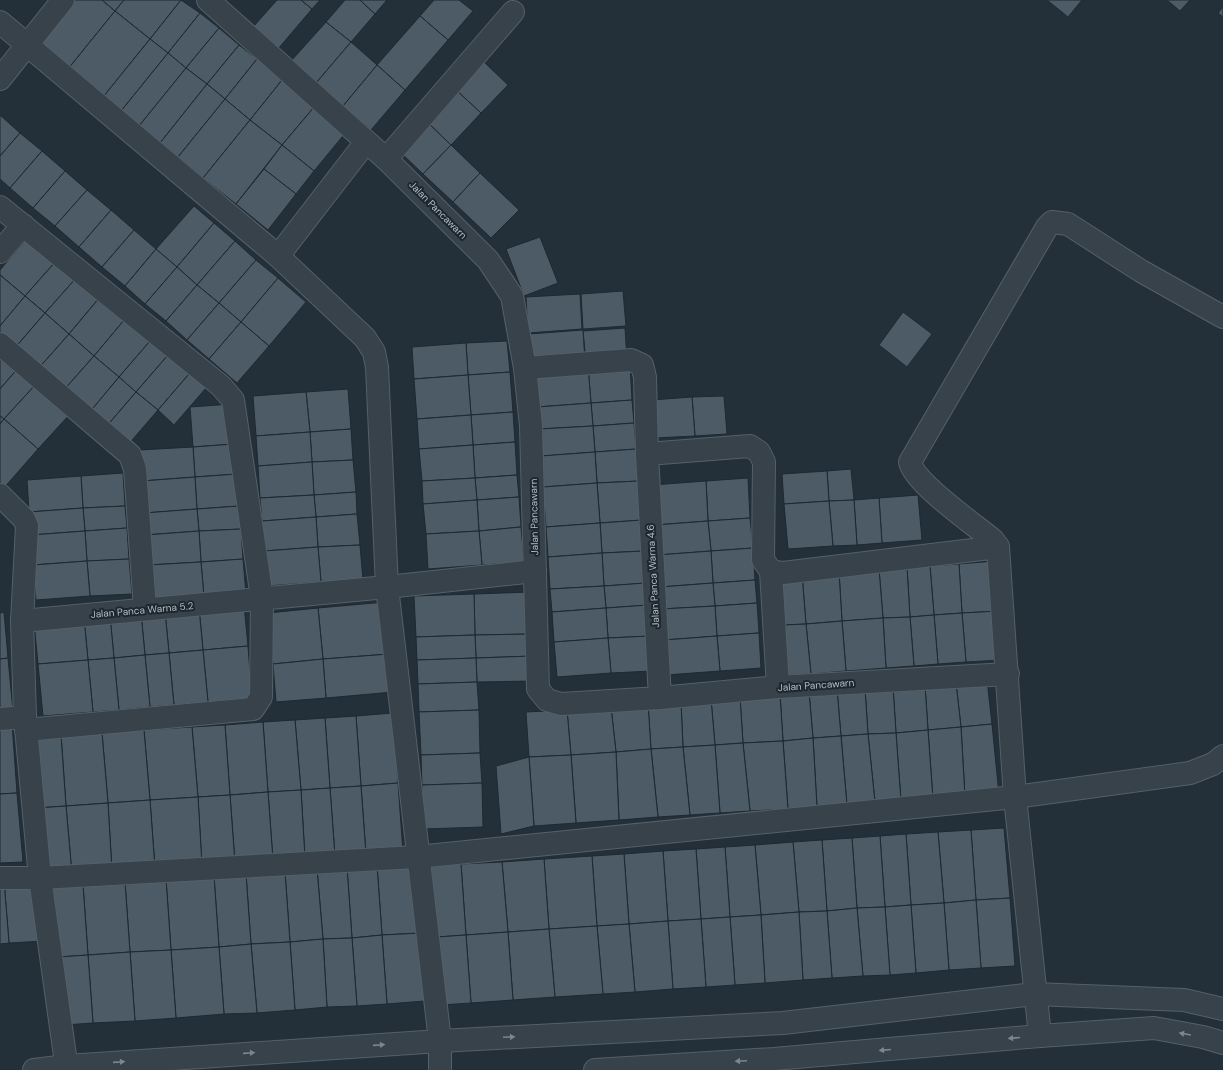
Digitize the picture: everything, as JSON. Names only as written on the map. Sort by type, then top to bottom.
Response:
[{"type":"street","points":[[0,79],[63,0]]},
{"type":"street","name":"Jalan Pancawarn","points":[[208,0],[386,159],[488,260],[512,296],[525,368],[531,426],[538,689],[547,700],[560,704],[660,698],[778,687],[1008,674]]},
{"type":"street","points":[[386,159],[513,12]]},
{"type":"street","points":[[0,22],[278,256],[366,338],[374,352],[377,367],[387,588],[417,856],[440,1041],[440,1070]]},
{"type":"street","points":[[278,256],[366,142]]},
{"type":"street","points":[[0,207],[23,224],[220,386],[233,400],[262,598],[261,697],[253,709],[26,724],[0,719]]},
{"type":"street","points":[[1040,1036],[1034,994],[1015,797],[1008,674],[998,547],[993,540],[921,482],[911,467],[910,462],[1047,227],[1052,222],[1068,224],[1142,271],[1223,316]]},
{"type":"street","points":[[0,252],[23,224]]},
{"type":"street","points":[[0,344],[130,455],[135,469],[145,609]]},
{"type":"street","name":"Jalan Panca Warna 4.6","points":[[525,368],[631,360],[642,365],[645,377],[647,454],[660,698]]},
{"type":"street","points":[[647,454],[750,446],[759,452],[764,462],[763,560],[771,571],[778,687]]},
{"type":"street","points":[[0,496],[24,519],[27,526],[22,621],[26,724],[40,878],[67,1068]]},
{"type":"street","points":[[771,571],[783,573],[998,547]]},
{"type":"street","name":"Jalan Panca Warna 5.2","points":[[22,621],[262,598],[387,588],[535,571]]},
{"type":"street","points":[[0,878],[40,878],[417,856],[1015,797],[1190,773],[1213,764],[1223,756]]},
{"type":"street","points":[[34,1070],[440,1041],[783,1023],[1034,994],[1184,1000],[1223,1009]]},
{"type":"street","points":[[775,1065],[783,1023]]},
{"type":"street","points":[[595,1070],[775,1065],[1040,1036],[1154,1028],[1203,1037],[1223,1043]]},
{"type":"building","points":[[73,0],[102,0],[115,11],[68,69],[38,44]]},
{"type":"building","points":[[102,0],[124,0],[115,11]]},
{"type":"building","points":[[124,0],[181,0],[150,39],[115,11]]},
{"type":"building","points":[[181,0],[200,13],[168,53],[150,39]]},
{"type":"building","points":[[277,0],[301,0],[312,9],[278,49],[253,27]]},
{"type":"building","points":[[301,0],[320,0],[312,9]]},
{"type":"building","points":[[345,0],[360,0],[375,14],[351,42],[326,22]]},
{"type":"building","points":[[360,0],[387,0],[375,14]]},
{"type":"building","points":[[434,0],[459,0],[473,11],[448,40],[420,16]]},
{"type":"building","points":[[1047,0],[1082,0],[1068,17]]},
{"type":"building","points":[[1167,0],[1190,0],[1180,11]]},
{"type":"building","points":[[1223,7],[1223,17],[1218,13]]},
{"type":"building","points":[[115,11],[150,39],[103,97],[68,69]]},
{"type":"building","points":[[200,13],[219,28],[186,68],[168,53]]},
{"type":"building","points":[[420,16],[448,40],[405,90],[377,65]]},
{"type":"building","points":[[326,22],[351,42],[316,83],[291,61]]},
{"type":"building","points":[[219,28],[239,45],[207,84],[186,68]]},
{"type":"building","points":[[150,39],[168,53],[121,111],[103,97]]},
{"type":"building","points":[[351,42],[377,65],[343,106],[316,83]]},
{"type":"building","points":[[239,45],[257,59],[225,99],[207,84]]},
{"type":"building","points":[[168,53],[186,68],[139,126],[121,111]]},
{"type":"building","points":[[257,59],[282,80],[250,120],[225,99]]},
{"type":"building","points":[[482,60],[508,85],[481,113],[455,89]]},
{"type":"building","points":[[377,65],[405,90],[371,130],[343,106]]},
{"type":"building","points":[[186,68],[207,84],[160,143],[139,126]]},
{"type":"building","points":[[282,80],[315,106],[282,145],[250,120]]},
{"type":"building","points":[[207,84],[225,99],[178,157],[160,143]]},
{"type":"building","points":[[455,89],[481,113],[451,145],[425,120]]},
{"type":"building","points":[[225,99],[250,120],[203,178],[178,157]]},
{"type":"building","points":[[315,106],[347,131],[314,171],[282,145]]},
{"type":"building","points":[[0,115],[20,133],[0,156]]},
{"type":"building","points":[[250,120],[282,145],[236,204],[203,178]]},
{"type":"building","points":[[425,120],[451,145],[423,174],[397,149]]},
{"type":"building","points":[[20,133],[42,151],[10,188],[0,179],[0,156]]},
{"type":"building","points":[[282,145],[314,171],[296,194],[264,169]]},
{"type":"building","points":[[451,145],[480,173],[453,202],[423,174]]},
{"type":"building","points":[[42,151],[65,171],[33,208],[10,188]]},
{"type":"building","points":[[264,169],[296,194],[268,230],[236,204]]},
{"type":"building","points":[[65,171],[87,190],[55,226],[33,208]]},
{"type":"building","points":[[480,173],[519,210],[491,238],[453,202]]},
{"type":"building","points":[[87,190],[111,210],[79,247],[55,226]]},
{"type":"building","points":[[194,206],[214,223],[177,267],[156,249]]},
{"type":"building","points":[[111,210],[134,230],[102,267],[79,247]]},
{"type":"building","points":[[214,223],[235,241],[197,285],[177,267]]},
{"type":"building","points":[[134,230],[156,249],[125,286],[102,267]]},
{"type":"building","points":[[29,236],[57,260],[25,296],[0,275],[0,270]]},
{"type":"building","points":[[540,237],[558,283],[524,296],[506,249]]},
{"type":"building","points":[[235,241],[256,260],[219,303],[197,285]]},
{"type":"building","points":[[156,249],[177,267],[145,304],[125,286]]},
{"type":"building","points":[[57,260],[77,277],[45,313],[25,296]]},
{"type":"building","points":[[256,260],[278,278],[241,322],[219,303]]},
{"type":"building","points":[[177,267],[197,285],[166,321],[145,304]]},
{"type":"building","points":[[0,275],[25,296],[0,326]]},
{"type":"building","points":[[77,277],[100,297],[69,334],[45,313]]},
{"type":"building","points":[[278,278],[306,302],[269,346],[241,322]]},
{"type":"building","points":[[197,285],[219,303],[187,340],[166,321]]},
{"type":"building","points":[[623,291],[626,326],[583,329],[581,294]]},
{"type":"building","points":[[580,294],[582,329],[528,333],[526,297]]},
{"type":"building","points":[[25,296],[45,313],[14,349],[0,337],[0,326]]},
{"type":"building","points":[[100,297],[125,319],[94,356],[69,334]]},
{"type":"building","points":[[219,303],[241,322],[209,359],[187,340]]},
{"type":"building","points":[[903,312],[932,334],[907,367],[879,345]]},
{"type":"building","points":[[45,313],[69,334],[38,369],[14,349]]},
{"type":"building","points":[[125,319],[150,341],[119,377],[94,356]]},
{"type":"building","points":[[241,322],[269,346],[237,383],[209,359]]},
{"type":"building","points":[[625,328],[627,359],[586,362],[583,331]]},
{"type":"building","points":[[583,330],[585,361],[531,364],[529,334]]},
{"type":"building","points":[[69,334],[94,356],[63,391],[38,369]]},
{"type":"building","points":[[150,341],[168,355],[136,392],[119,377]]},
{"type":"building","points":[[507,341],[510,372],[468,375],[466,343]]},
{"type":"building","points":[[466,343],[468,375],[414,379],[412,347]]},
{"type":"building","points":[[0,350],[19,367],[0,389]]},
{"type":"building","points":[[168,355],[189,374],[158,410],[136,392]]},
{"type":"building","points":[[94,356],[119,377],[89,413],[63,391]]},
{"type":"building","points":[[630,364],[632,400],[591,403],[588,366]]},
{"type":"building","points":[[588,366],[591,403],[537,407],[534,370]]},
{"type":"building","points":[[19,367],[37,383],[4,419],[0,416],[0,389]]},
{"type":"building","points":[[510,372],[513,412],[471,415],[468,375]]},
{"type":"building","points":[[189,374],[206,388],[174,425],[158,410]]},
{"type":"building","points":[[468,375],[471,415],[417,419],[414,379]]},
{"type":"building","points":[[119,377],[136,392],[106,427],[89,413]]},
{"type":"building","points":[[37,383],[71,413],[38,449],[4,419]]},
{"type":"building","points":[[348,389],[351,429],[310,432],[306,392]]},
{"type":"building","points":[[136,392],[158,410],[127,446],[106,427]]},
{"type":"building","points":[[306,392],[310,432],[256,436],[253,396]]},
{"type":"building","points":[[724,396],[727,434],[695,436],[692,397]]},
{"type":"building","points":[[692,397],[695,436],[655,438],[652,400]]},
{"type":"building","points":[[632,400],[634,423],[593,426],[591,403]]},
{"type":"building","points":[[591,403],[593,426],[539,429],[537,407]]},
{"type":"building","points":[[232,404],[234,444],[193,447],[190,407]]},
{"type":"building","points":[[513,412],[515,442],[473,445],[471,415]]},
{"type":"building","points":[[471,415],[473,445],[419,449],[417,419]]},
{"type":"building","points":[[0,416],[4,419],[0,424]]},
{"type":"building","points":[[4,419],[38,449],[3,489],[0,486],[0,424]]},
{"type":"building","points":[[634,423],[636,449],[595,452],[593,426]]},
{"type":"building","points":[[593,426],[595,452],[541,456],[539,429]]},
{"type":"building","points":[[351,429],[353,460],[312,462],[310,432]]},
{"type":"building","points":[[310,432],[312,462],[258,466],[256,436]]},
{"type":"building","points":[[515,442],[517,475],[475,478],[473,445]]},
{"type":"building","points":[[234,444],[237,474],[195,477],[193,447]]},
{"type":"building","points":[[473,445],[475,478],[422,481],[419,449]]},
{"type":"building","points":[[193,447],[195,477],[142,481],[139,450]]},
{"type":"building","points":[[636,449],[639,481],[597,483],[595,452]]},
{"type":"building","points":[[595,452],[597,483],[543,487],[541,456]]},
{"type":"building","points":[[353,460],[356,492],[314,495],[312,462]]},
{"type":"building","points":[[312,462],[314,495],[260,498],[258,466]]},
{"type":"building","points":[[851,469],[854,500],[829,501],[827,471]]},
{"type":"building","points":[[827,471],[829,501],[784,504],[782,474]]},
{"type":"building","points":[[123,473],[125,506],[83,508],[81,476]]},
{"type":"building","points":[[237,474],[239,506],[197,509],[195,477]]},
{"type":"building","points":[[517,475],[519,497],[477,500],[475,478]]},
{"type":"building","points":[[81,476],[83,508],[29,512],[27,480]]},
{"type":"building","points":[[195,477],[197,509],[144,513],[142,481]]},
{"type":"building","points":[[475,478],[477,500],[423,504],[422,481]]},
{"type":"building","points":[[748,478],[750,518],[708,521],[706,481]]},
{"type":"building","points":[[639,481],[642,520],[600,523],[597,483]]},
{"type":"building","points":[[706,481],[708,521],[655,525],[652,485]]},
{"type":"building","points":[[597,483],[600,523],[546,527],[543,487]]},
{"type":"building","points":[[356,492],[357,514],[316,517],[314,495]]},
{"type":"building","points":[[314,495],[316,517],[262,521],[260,498]]},
{"type":"building","points":[[918,495],[922,540],[882,543],[879,498]]},
{"type":"building","points":[[519,497],[521,527],[479,531],[477,500]]},
{"type":"building","points":[[879,498],[882,543],[857,545],[854,500]]},
{"type":"building","points":[[477,500],[479,531],[426,534],[423,504]]},
{"type":"building","points":[[854,500],[857,545],[833,546],[829,501]]},
{"type":"building","points":[[829,501],[833,546],[788,549],[784,504]]},
{"type":"building","points":[[125,506],[127,528],[85,531],[83,508]]},
{"type":"building","points":[[239,506],[241,529],[199,531],[197,509]]},
{"type":"building","points":[[83,508],[85,531],[31,535],[29,512]]},
{"type":"building","points":[[197,509],[199,531],[145,535],[144,513]]},
{"type":"building","points":[[357,514],[360,545],[318,547],[316,517]]},
{"type":"building","points":[[316,517],[318,547],[264,551],[262,521]]},
{"type":"building","points":[[750,518],[753,548],[711,551],[708,521]]},
{"type":"building","points":[[642,520],[644,551],[602,553],[600,523]]},
{"type":"building","points":[[708,521],[711,551],[657,555],[655,525]]},
{"type":"building","points":[[600,523],[602,553],[548,557],[546,527]]},
{"type":"building","points":[[521,527],[524,562],[482,565],[479,531]]},
{"type":"building","points":[[127,528],[129,559],[87,561],[85,531]]},
{"type":"building","points":[[241,529],[243,559],[201,562],[199,531]]},
{"type":"building","points":[[85,531],[87,561],[33,565],[31,535]]},
{"type":"building","points":[[199,531],[201,562],[148,565],[145,535]]},
{"type":"building","points":[[479,531],[482,565],[428,569],[426,534]]},
{"type":"building","points":[[360,545],[363,580],[321,582],[318,547]]},
{"type":"building","points":[[318,547],[321,582],[267,586],[264,551]]},
{"type":"building","points":[[753,548],[755,580],[713,583],[711,551]]},
{"type":"building","points":[[644,551],[646,583],[604,586],[602,553]]},
{"type":"building","points":[[711,551],[713,583],[660,587],[657,555]]},
{"type":"building","points":[[602,553],[604,586],[550,589],[548,557]]},
{"type":"building","points":[[129,559],[132,594],[90,596],[87,561]]},
{"type":"building","points":[[243,559],[246,594],[204,597],[201,562]]},
{"type":"building","points":[[87,561],[90,596],[36,600],[33,565]]},
{"type":"building","points":[[995,561],[999,611],[962,613],[959,564]]},
{"type":"building","points":[[201,562],[204,597],[150,600],[148,565]]},
{"type":"building","points":[[959,564],[962,613],[934,615],[930,566]]},
{"type":"building","points":[[930,566],[934,615],[910,617],[907,567]]},
{"type":"building","points":[[907,567],[910,617],[883,618],[879,569]]},
{"type":"building","points":[[879,569],[883,618],[842,621],[839,572]]},
{"type":"building","points":[[839,572],[842,621],[806,624],[802,574]]},
{"type":"building","points":[[802,574],[806,624],[784,625],[780,575]]},
{"type":"building","points":[[755,580],[757,603],[715,606],[713,583]]},
{"type":"building","points":[[646,583],[648,605],[606,608],[604,586]]},
{"type":"building","points":[[713,583],[715,606],[661,609],[660,587]]},
{"type":"building","points":[[604,586],[606,608],[552,612],[550,589]]},
{"type":"building","points":[[531,592],[532,634],[475,635],[474,594]]},
{"type":"building","points":[[474,594],[475,635],[416,637],[414,596]]},
{"type":"building","points":[[385,602],[389,654],[323,659],[318,608]]},
{"type":"building","points":[[757,603],[759,633],[717,636],[715,606]]},
{"type":"building","points":[[244,605],[248,646],[203,650],[199,608]]},
{"type":"building","points":[[648,605],[650,636],[608,638],[606,608]]},
{"type":"building","points":[[715,606],[717,636],[664,640],[661,609]]},
{"type":"building","points":[[199,608],[203,650],[169,653],[165,611]]},
{"type":"building","points":[[318,608],[323,659],[273,664],[268,613]]},
{"type":"building","points":[[606,608],[608,638],[554,642],[552,612]]},
{"type":"building","points":[[165,611],[169,653],[145,655],[141,613]]},
{"type":"building","points":[[999,611],[1002,660],[966,662],[962,613]]},
{"type":"building","points":[[4,612],[8,658],[0,659],[0,613]]},
{"type":"building","points":[[141,613],[145,655],[114,658],[110,616]]},
{"type":"building","points":[[962,613],[966,662],[938,664],[934,615]]},
{"type":"building","points":[[934,615],[938,664],[914,666],[910,617]]},
{"type":"building","points":[[110,616],[114,658],[88,660],[84,618]]},
{"type":"building","points":[[910,617],[914,666],[886,668],[883,618]]},
{"type":"building","points":[[84,618],[88,660],[38,664],[34,622]]},
{"type":"building","points":[[883,618],[886,668],[846,671],[842,621]]},
{"type":"building","points":[[842,621],[846,671],[811,674],[806,624]]},
{"type":"building","points":[[806,624],[811,674],[787,675],[784,625]]},
{"type":"building","points":[[759,633],[761,668],[720,671],[717,636]]},
{"type":"building","points":[[532,634],[533,656],[476,658],[475,635]]},
{"type":"building","points":[[475,635],[476,658],[417,660],[416,637]]},
{"type":"building","points":[[650,636],[652,671],[611,673],[608,638]]},
{"type":"building","points":[[717,636],[720,671],[666,675],[664,640]]},
{"type":"building","points":[[608,638],[611,673],[557,677],[554,642]]},
{"type":"building","points":[[248,646],[252,698],[208,702],[203,650]]},
{"type":"building","points":[[203,650],[208,702],[174,705],[169,653]]},
{"type":"building","points":[[169,653],[174,705],[150,707],[145,655]]},
{"type":"building","points":[[389,654],[393,692],[326,698],[323,659]]},
{"type":"building","points":[[145,655],[150,707],[119,710],[114,658]]},
{"type":"building","points":[[533,656],[534,681],[477,682],[476,658]]},
{"type":"building","points":[[8,658],[13,711],[0,712],[0,659]]},
{"type":"building","points":[[114,658],[119,710],[93,712],[88,660]]},
{"type":"building","points":[[476,658],[477,682],[418,684],[417,660]]},
{"type":"building","points":[[323,659],[326,698],[276,702],[273,664]]},
{"type":"building","points":[[88,660],[93,712],[43,716],[38,664]]},
{"type":"building","points":[[987,680],[992,724],[961,727],[956,683]]},
{"type":"building","points":[[477,682],[479,710],[419,712],[418,684]]},
{"type":"building","points":[[956,683],[961,727],[928,730],[925,685]]},
{"type":"building","points":[[925,685],[928,730],[896,733],[893,687]]},
{"type":"building","points":[[893,687],[896,733],[868,734],[865,688]]},
{"type":"building","points":[[865,688],[868,734],[841,736],[837,689]]},
{"type":"building","points":[[837,689],[841,736],[813,738],[809,692]]},
{"type":"building","points":[[809,692],[813,738],[783,741],[780,694]]},
{"type":"building","points":[[780,694],[783,741],[743,743],[740,697]]},
{"type":"building","points":[[740,697],[743,743],[715,745],[711,699]]},
{"type":"building","points":[[711,699],[715,745],[683,747],[681,702]]},
{"type":"building","points":[[681,702],[683,747],[651,749],[648,703]]},
{"type":"building","points":[[648,703],[651,749],[616,752],[611,707]]},
{"type":"building","points":[[611,707],[616,752],[571,755],[567,710]]},
{"type":"building","points":[[479,710],[480,753],[421,755],[419,712]]},
{"type":"building","points":[[567,710],[571,755],[529,757],[526,712]]},
{"type":"building","points":[[393,713],[398,783],[361,786],[356,716]]},
{"type":"building","points":[[356,716],[361,786],[330,788],[325,718]]},
{"type":"building","points":[[325,718],[330,788],[301,790],[295,720]]},
{"type":"building","points":[[295,720],[301,790],[268,792],[263,722]]},
{"type":"building","points":[[263,722],[268,792],[230,795],[225,725]]},
{"type":"building","points":[[12,723],[17,793],[0,794],[0,724]]},
{"type":"building","points":[[992,724],[999,794],[965,797],[961,727]]},
{"type":"building","points":[[225,725],[230,795],[198,797],[192,727]]},
{"type":"building","points":[[192,727],[198,797],[150,800],[144,730]]},
{"type":"building","points":[[961,727],[965,797],[933,799],[928,730]]},
{"type":"building","points":[[144,730],[150,800],[108,803],[102,733]]},
{"type":"building","points":[[928,730],[933,799],[901,801],[896,733]]},
{"type":"building","points":[[102,733],[108,803],[66,806],[61,735]]},
{"type":"building","points":[[896,733],[901,801],[875,802],[868,734]]},
{"type":"building","points":[[868,734],[875,802],[847,805],[841,736]]},
{"type":"building","points":[[61,735],[66,806],[37,808],[32,738]]},
{"type":"building","points":[[841,736],[847,805],[817,807],[813,738]]},
{"type":"building","points":[[813,738],[817,807],[788,809],[783,741]]},
{"type":"building","points":[[783,741],[788,809],[750,811],[743,743]]},
{"type":"building","points":[[743,743],[750,811],[720,813],[715,745]]},
{"type":"building","points":[[715,745],[720,813],[690,815],[683,747]]},
{"type":"building","points":[[683,747],[690,815],[658,817],[651,749]]},
{"type":"building","points":[[651,749],[658,817],[619,820],[616,752]]},
{"type":"building","points":[[616,752],[619,820],[576,823],[571,755]]},
{"type":"building","points":[[480,753],[482,783],[422,785],[421,755]]},
{"type":"building","points":[[571,755],[576,823],[534,826],[529,757]]},
{"type":"building","points":[[529,757],[534,826],[501,834],[496,766]]},
{"type":"building","points":[[398,783],[403,852],[366,854],[361,786]]},
{"type":"building","points":[[482,783],[483,827],[423,829],[422,785]]},
{"type":"building","points":[[361,786],[366,854],[335,856],[330,788]]},
{"type":"building","points":[[330,788],[335,856],[305,858],[301,790]]},
{"type":"building","points":[[301,790],[305,858],[273,860],[268,792]]},
{"type":"building","points":[[268,792],[273,860],[235,863],[230,795]]},
{"type":"building","points":[[17,793],[23,862],[0,863],[0,794]]},
{"type":"building","points":[[230,795],[235,863],[202,865],[198,797]]},
{"type":"building","points":[[198,797],[202,865],[155,868],[150,800]]},
{"type":"building","points":[[150,800],[155,868],[112,871],[108,803]]},
{"type":"building","points":[[108,803],[112,871],[72,874],[66,806]]},
{"type":"building","points":[[66,806],[72,874],[42,876],[37,808]]},
{"type":"building","points":[[1004,828],[1010,898],[976,900],[971,830]]},
{"type":"building","points":[[971,830],[976,900],[944,903],[938,832]]},
{"type":"building","points":[[938,832],[944,903],[911,905],[906,834]]},
{"type":"building","points":[[906,834],[911,905],[885,907],[880,836]]},
{"type":"building","points":[[880,836],[885,907],[857,908],[852,838]]},
{"type":"building","points":[[852,838],[857,908],[827,911],[822,840]]},
{"type":"building","points":[[822,840],[827,911],[799,912],[793,842]]},
{"type":"building","points":[[793,842],[799,912],[761,915],[755,845]]},
{"type":"building","points":[[755,845],[761,915],[730,917],[725,847]]},
{"type":"building","points":[[725,847],[730,917],[701,919],[696,849]]},
{"type":"building","points":[[696,849],[701,919],[668,921],[663,851]]},
{"type":"building","points":[[663,851],[668,921],[629,924],[624,854]]},
{"type":"building","points":[[624,854],[629,924],[597,926],[592,856]]},
{"type":"building","points":[[592,856],[597,926],[549,929],[544,859]]},
{"type":"building","points":[[544,859],[549,929],[508,932],[502,862]]},
{"type":"building","points":[[415,862],[421,933],[382,935],[377,865]]},
{"type":"building","points":[[502,862],[508,932],[466,935],[461,864]]},
{"type":"building","points":[[461,864],[466,935],[437,937],[431,866]]},
{"type":"building","points":[[377,865],[382,935],[352,938],[347,867]]},
{"type":"building","points":[[347,867],[352,938],[323,939],[317,869]]},
{"type":"building","points":[[317,869],[323,939],[290,942],[285,872]]},
{"type":"building","points":[[285,872],[290,942],[251,944],[246,874]]},
{"type":"building","points":[[246,874],[251,944],[219,947],[214,876]]},
{"type":"building","points":[[214,876],[219,947],[171,950],[166,879]]},
{"type":"building","points":[[38,879],[44,941],[9,943],[4,881]]},
{"type":"building","points":[[166,879],[171,950],[130,952],[125,882]]},
{"type":"building","points":[[0,881],[4,881],[9,943],[0,944]]},
{"type":"building","points":[[125,882],[130,952],[88,955],[83,885]]},
{"type":"building","points":[[83,885],[88,955],[58,957],[53,887]]},
{"type":"building","points":[[1010,898],[1015,966],[981,968],[976,900]]},
{"type":"building","points":[[976,900],[981,968],[949,970],[944,903]]},
{"type":"building","points":[[944,903],[949,970],[916,973],[911,905]]},
{"type":"building","points":[[911,905],[916,973],[890,975],[885,907]]},
{"type":"building","points":[[885,907],[890,975],[863,976],[857,908]]},
{"type":"building","points":[[857,908],[863,976],[832,978],[827,911]]},
{"type":"building","points":[[827,911],[832,978],[803,980],[799,912]]},
{"type":"building","points":[[799,912],[803,980],[765,983],[761,915]]},
{"type":"building","points":[[761,915],[765,983],[735,985],[730,917]]},
{"type":"building","points":[[730,917],[735,985],[706,987],[701,919]]},
{"type":"building","points":[[701,919],[706,987],[673,989],[668,921]]},
{"type":"building","points":[[668,921],[673,989],[635,992],[629,924]]},
{"type":"building","points":[[629,924],[635,992],[603,994],[597,926]]},
{"type":"building","points":[[597,926],[603,994],[555,997],[549,929]]},
{"type":"building","points":[[549,929],[555,997],[513,1000],[508,932]]},
{"type":"building","points":[[508,932],[513,1000],[471,1003],[466,935]]},
{"type":"building","points":[[421,933],[425,1001],[387,1004],[382,935]]},
{"type":"building","points":[[382,935],[387,1004],[357,1006],[352,938]]},
{"type":"building","points":[[466,935],[471,1003],[441,1005],[437,937]]},
{"type":"building","points":[[352,938],[357,1006],[327,1007],[323,939]]},
{"type":"building","points":[[323,939],[327,1007],[295,1010],[290,942]]},
{"type":"building","points":[[290,942],[295,1010],[257,1013],[251,944]]},
{"type":"building","points":[[251,944],[257,1013],[224,1014],[219,947]]},
{"type":"building","points":[[219,947],[224,1014],[176,1018],[171,950]]},
{"type":"building","points":[[171,950],[176,1018],[135,1021],[130,952]]},
{"type":"building","points":[[130,952],[135,1021],[93,1023],[88,955]]},
{"type":"building","points":[[88,955],[93,1023],[64,1025],[58,957]]}]
